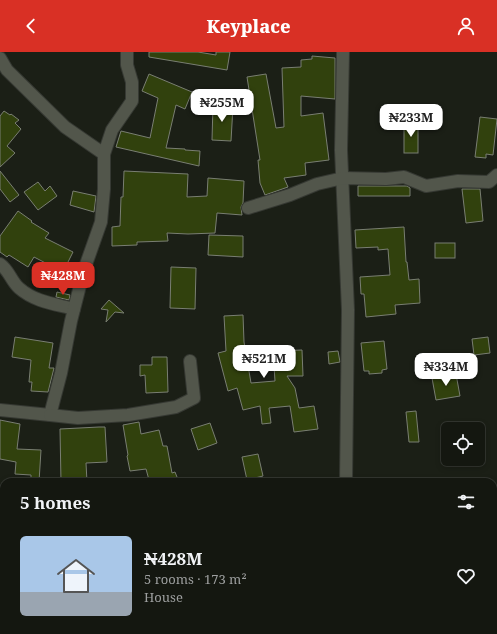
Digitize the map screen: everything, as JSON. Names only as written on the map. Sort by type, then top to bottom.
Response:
[{"type":"street","points":[[50,415],[84,270],[101,222],[104,190],[104,154],[112,130],[132,101],[132,82],[126,64],[127,52]]},
{"type":"street","points":[[343,52],[342,150],[348,310],[346,478]]},
{"type":"street","points":[[0,58],[7,70],[65,127],[104,154]]},
{"type":"street","points":[[248,208],[290,195],[316,184],[343,178],[386,179],[404,177],[426,186],[458,181],[488,182],[497,175]]},
{"type":"street","points":[[0,264],[6,268],[18,288],[42,302],[74,309]]},
{"type":"street","points":[[0,410],[78,418],[121,416],[176,407],[194,398],[190,361]]},
{"type":"building","points":[[149,52],[198,52],[216,55],[216,52],[230,52],[227,70],[149,57]]},
{"type":"building","points":[[312,56],[335,58],[335,99],[301,96],[301,116],[323,113],[329,160],[305,163],[306,175],[284,178],[288,187],[265,195],[260,183],[258,160],[260,160],[247,77],[266,74],[276,128],[284,127],[282,68],[301,67],[301,60],[312,59]]},
{"type":"building","points":[[149,74],[192,92],[185,109],[176,105],[166,148],[200,151],[199,166],[116,147],[121,131],[150,138],[158,98],[142,91]]},
{"type":"building","points":[[213,105],[233,106],[231,141],[212,140]]},
{"type":"building","points":[[4,111],[19,120],[15,123],[21,129],[7,146],[15,153],[0,167],[0,116]]},
{"type":"building","points":[[480,117],[497,119],[493,155],[486,154],[486,158],[475,157]]},
{"type":"building","points":[[404,122],[418,122],[418,153],[404,153]]},
{"type":"building","points":[[0,171],[19,195],[10,202],[0,189]]},
{"type":"building","points":[[124,171],[188,174],[187,197],[207,196],[208,178],[244,181],[243,203],[241,207],[242,215],[217,213],[215,233],[167,233],[168,241],[137,242],[137,245],[112,246],[112,227],[120,226]]},
{"type":"building","points":[[38,182],[45,191],[50,186],[57,196],[38,210],[24,192]]},
{"type":"building","points":[[358,186],[407,186],[410,188],[410,196],[358,196]]},
{"type":"building","points":[[462,189],[480,189],[483,221],[466,223]]},
{"type":"building","points":[[73,191],[96,196],[94,212],[70,205]]},
{"type":"building","points":[[18,211],[32,221],[31,222],[49,233],[45,238],[73,252],[63,272],[34,257],[28,267],[9,255],[7,257],[0,252],[0,236]]},
{"type":"building","points":[[404,227],[406,262],[409,280],[419,279],[420,303],[395,305],[396,314],[366,317],[364,294],[361,294],[360,277],[390,275],[388,249],[378,250],[378,247],[356,248],[355,230]]},
{"type":"building","points":[[209,235],[243,236],[243,257],[208,255]]},
{"type":"building","points":[[435,243],[455,243],[455,258],[435,258]]},
{"type":"building","points":[[171,267],[196,268],[195,309],[170,308]]},
{"type":"building","points":[[57,292],[70,295],[69,300],[56,297]]},
{"type":"building","points":[[109,300],[124,313],[115,312],[106,322],[108,310],[101,309]]},
{"type":"building","points":[[243,315],[244,342],[251,383],[275,381],[273,351],[302,350],[303,376],[287,376],[295,388],[299,408],[314,406],[318,429],[294,432],[290,406],[269,408],[271,423],[262,424],[260,406],[243,410],[237,388],[228,391],[218,353],[226,351],[224,316]]},
{"type":"building","points":[[15,337],[53,343],[49,368],[54,368],[48,392],[31,391],[32,382],[29,382],[31,360],[12,357]]},
{"type":"building","points":[[488,337],[490,353],[474,355],[472,339]]},
{"type":"building","points":[[384,341],[387,369],[382,370],[382,373],[369,374],[369,371],[364,371],[361,343]]},
{"type":"building","points":[[338,351],[340,362],[329,364],[328,352]]},
{"type":"building","points":[[152,357],[167,357],[168,392],[146,393],[145,375],[140,376],[140,365],[152,365]]},
{"type":"building","points":[[456,374],[460,396],[436,400],[432,378]]},
{"type":"building","points":[[416,411],[419,442],[409,442],[406,412]]},
{"type":"building","points":[[0,420],[20,424],[17,449],[41,450],[39,478],[31,478],[31,475],[15,474],[16,462],[0,459]]},
{"type":"building","points":[[139,422],[141,434],[159,430],[163,446],[167,446],[172,473],[175,472],[177,478],[148,478],[146,469],[130,471],[123,425]]},
{"type":"building","points":[[210,423],[217,443],[198,450],[191,429]]},
{"type":"building","points":[[105,427],[107,462],[86,463],[87,478],[61,478],[60,429]]},
{"type":"building","points":[[258,454],[263,476],[247,478],[242,457]]}]
